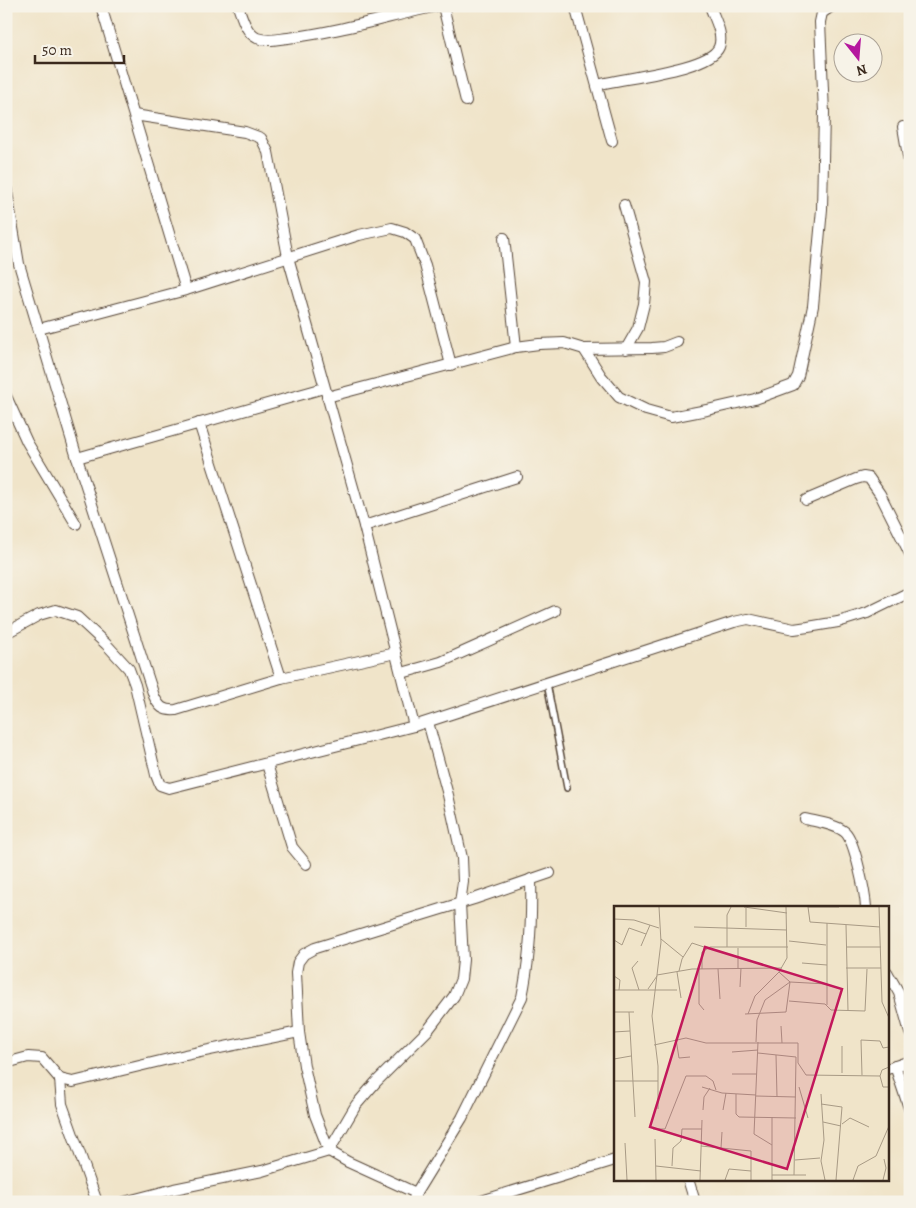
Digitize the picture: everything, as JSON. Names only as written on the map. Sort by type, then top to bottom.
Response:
[{"type":"street","points":[[101,6],[186,290]]},
{"type":"street","points":[[238,6],[247,28],[256,38],[266,40],[305,36],[352,27],[437,6]]},
{"type":"street","points":[[443,6],[466,100]]},
{"type":"street","points":[[575,6],[612,141]]},
{"type":"street","points":[[597,85],[655,75],[684,67],[715,52],[719,47],[720,34],[710,6]]},
{"type":"street","points":[[584,349],[601,376],[619,397],[646,410],[671,417],[754,398],[793,385],[796,382],[813,306],[822,209],[824,113],[820,22],[822,13],[832,6]]},
{"type":"street","points":[[134,115],[245,132],[261,138],[268,152],[288,257],[364,526],[414,726]]},
{"type":"street","points":[[903,127],[910,168]]},
{"type":"street","points":[[6,186],[19,264],[77,458],[154,696],[161,708],[176,710],[281,678],[396,654]]},
{"type":"street","points":[[624,205],[646,282],[644,304],[638,328],[626,349]]},
{"type":"street","points":[[39,329],[186,290],[359,235],[392,228],[405,232],[415,239],[425,265],[451,365]]},
{"type":"street","points":[[504,238],[516,348]]},
{"type":"street","points":[[77,458],[199,423],[326,392],[451,365],[516,348],[539,344],[564,343],[584,349],[626,349],[664,347],[677,342]]},
{"type":"street","points":[[6,396],[27,442],[76,524]]},
{"type":"street","points":[[199,423],[281,678]]},
{"type":"street","points":[[364,526],[517,477]]},
{"type":"street","points":[[806,500],[856,479],[869,478],[883,499],[910,554]]},
{"type":"street","points":[[6,633],[39,615],[56,610],[77,617],[120,657],[129,669],[135,684],[150,754],[160,785],[169,788],[428,722],[734,622],[748,619],[794,629],[838,622],[867,613],[910,592]]},
{"type":"street","points":[[402,673],[441,662],[555,611]]},
{"type":"street","points":[[124,1202],[174,1189],[262,1171],[329,1151],[356,1105],[376,1082],[428,1030],[454,996],[461,979],[463,960],[460,902],[463,882],[462,858],[428,722]]},
{"type":"street","points":[[267,764],[292,847],[306,864]]},
{"type":"street","points":[[804,819],[837,828],[846,833],[851,842],[865,888],[866,906]]},
{"type":"street","points":[[531,879],[532,906],[526,978],[522,997],[462,1118],[415,1198],[329,1151],[315,1115],[304,1066],[299,1032],[296,973],[298,962],[304,954],[315,948],[460,902],[531,879],[550,873]]},
{"type":"street","points":[[888,974],[899,993],[910,1033]]},
{"type":"street","points":[[60,1079],[73,1082],[184,1055],[299,1032]]},
{"type":"street","points":[[6,1063],[28,1057],[42,1058],[60,1079],[62,1104],[97,1202]]},
{"type":"street","points":[[910,1062],[891,1068],[910,1111]]},
{"type":"street","points":[[478,1202],[614,1160]]},
{"type":"street","points":[[688,1180],[695,1202]]},
{"type":"lane","points":[[547,683],[567,788]]}]
